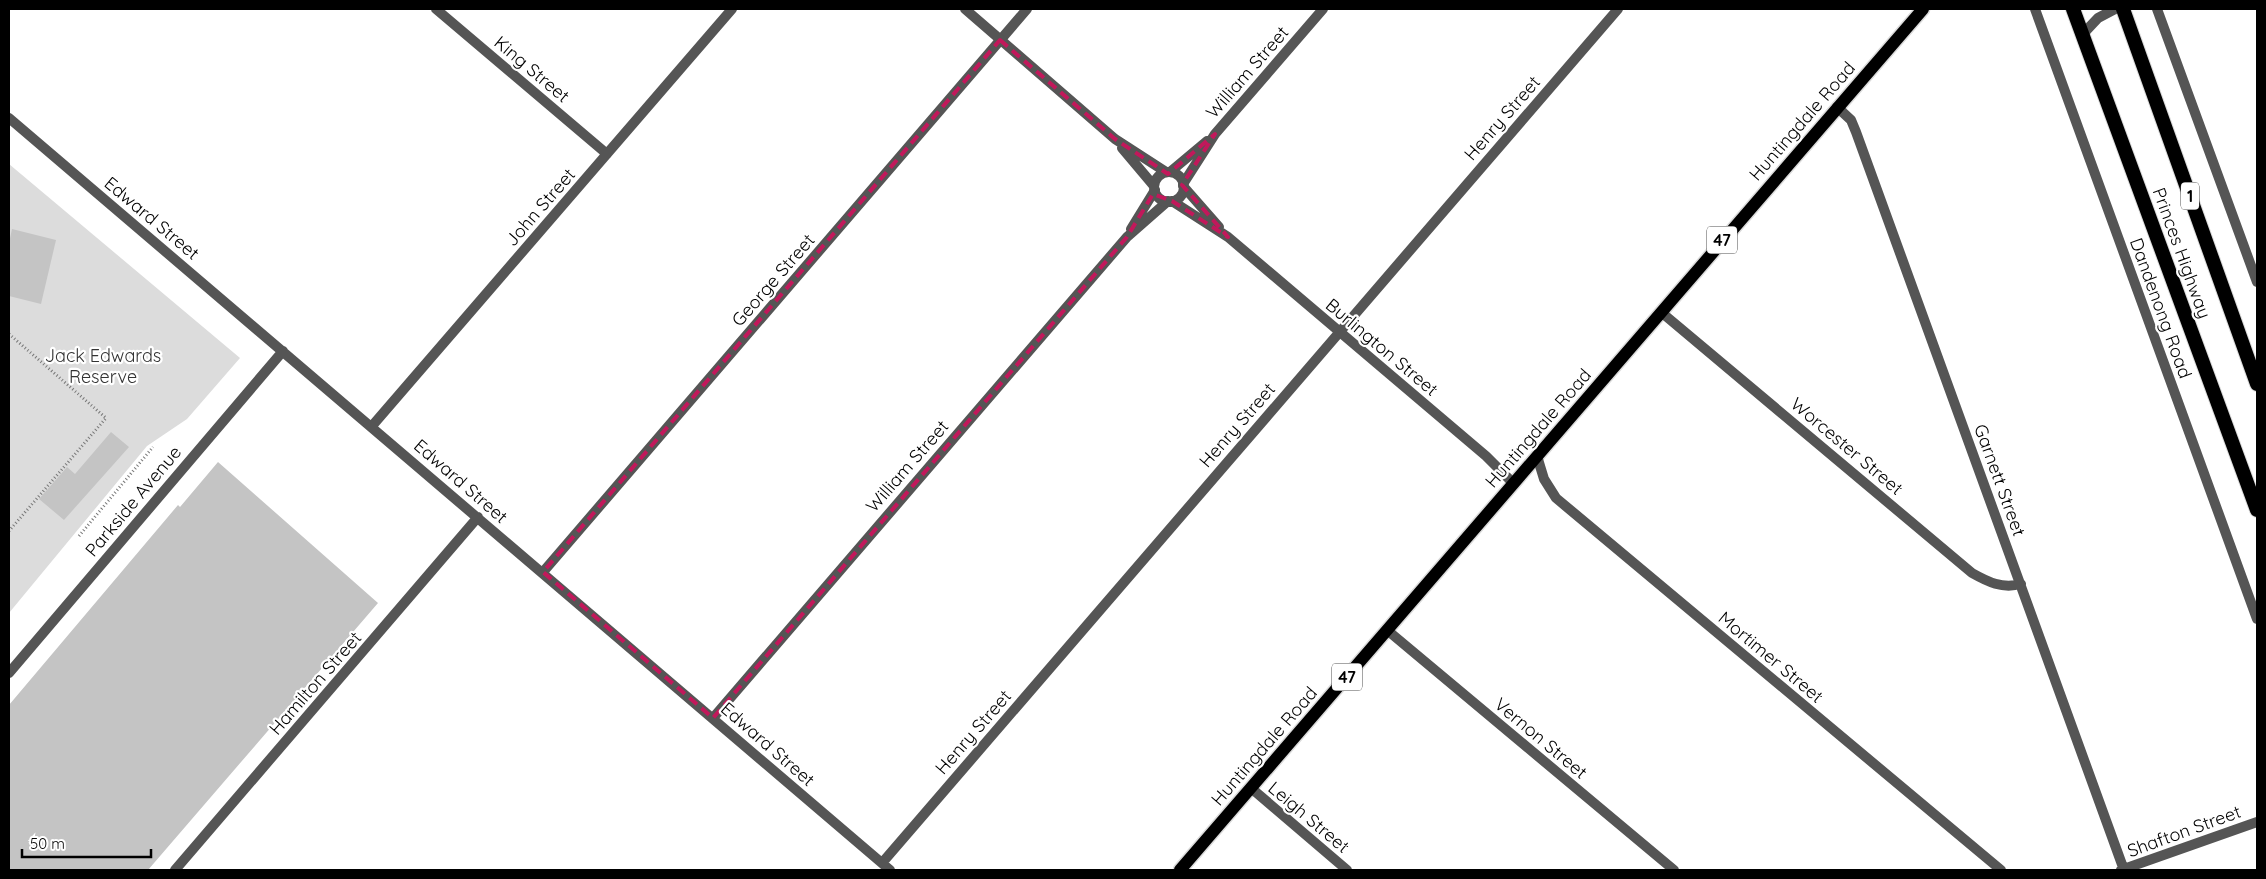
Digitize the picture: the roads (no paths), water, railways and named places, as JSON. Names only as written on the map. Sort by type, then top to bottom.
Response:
[{"type":"highway","name":"Princes Highway","points":[[2073,9],[2257,510]]},
{"type":"highway","name":"Princes Highway","points":[[2123,9],[2257,384]]},
{"type":"main road","name":"Huntingdale Road","points":[[1180,870],[1923,9]]},
{"type":"street","name":"King Street","points":[[436,9],[607,154]]},
{"type":"street","name":"John Street","points":[[372,426],[732,9]]},
{"type":"street","points":[[965,9],[1115,139],[1168,172],[1178,176],[1183,185],[1181,196],[1170,201],[1160,198],[1115,139]]},
{"type":"street","name":"George Street","points":[[543,572],[1027,9]]},
{"type":"street","name":"William Street","points":[[1183,185],[1215,134],[1323,9]]},
{"type":"street","name":"Henry Street","points":[[886,867],[1339,332],[1618,9]]},
{"type":"street","name":"Dandenong Road","points":[[2035,9],[2257,618]]},
{"type":"street","points":[[2082,35],[2098,18],[2114,9]]},
{"type":"street","points":[[2147,9],[2158,11],[2257,282]]},
{"type":"street","name":"Garnett Street","points":[[1837,107],[1850,120],[1856,132],[2123,870]]},
{"type":"street","name":"Edward Street","points":[[9,118],[543,572],[886,867]]},
{"type":"street","name":"William Street","points":[[1168,172],[1215,134]]},
{"type":"street","points":[[1154,188],[1158,177],[1168,172]]},
{"type":"street","name":"Burlington Street","points":[[1183,185],[1228,237],[1486,456],[1513,483]]},
{"type":"street","name":"William Street","points":[[1127,237],[1154,188]]},
{"type":"street","name":"William Street","points":[[712,718],[1127,237],[1170,201]]},
{"type":"street","name":"Burlington Street","points":[[1170,201],[1228,237]]},
{"type":"street","name":"Worcester Street","points":[[1661,312],[1972,573],[1989,582],[2005,587],[2020,584]]},
{"type":"street","name":"Parkside Avenue","points":[[9,673],[283,351]]},
{"type":"street","name":"Mortimer Street","points":[[1537,456],[1544,479],[1556,498],[2001,870]]},
{"type":"street","name":"Hamilton Street","points":[[175,870],[478,517]]},
{"type":"street","name":"Vernon Street","points":[[1387,630],[1674,870]]},
{"type":"street","name":"Leigh Street","points":[[1250,788],[1347,870]]},
{"type":"street","name":"Shafton Street","points":[[2123,870],[2257,822]]},
{"type":"park label","name":"Jack Edwards Reserve","points":[[103,365]]}]
